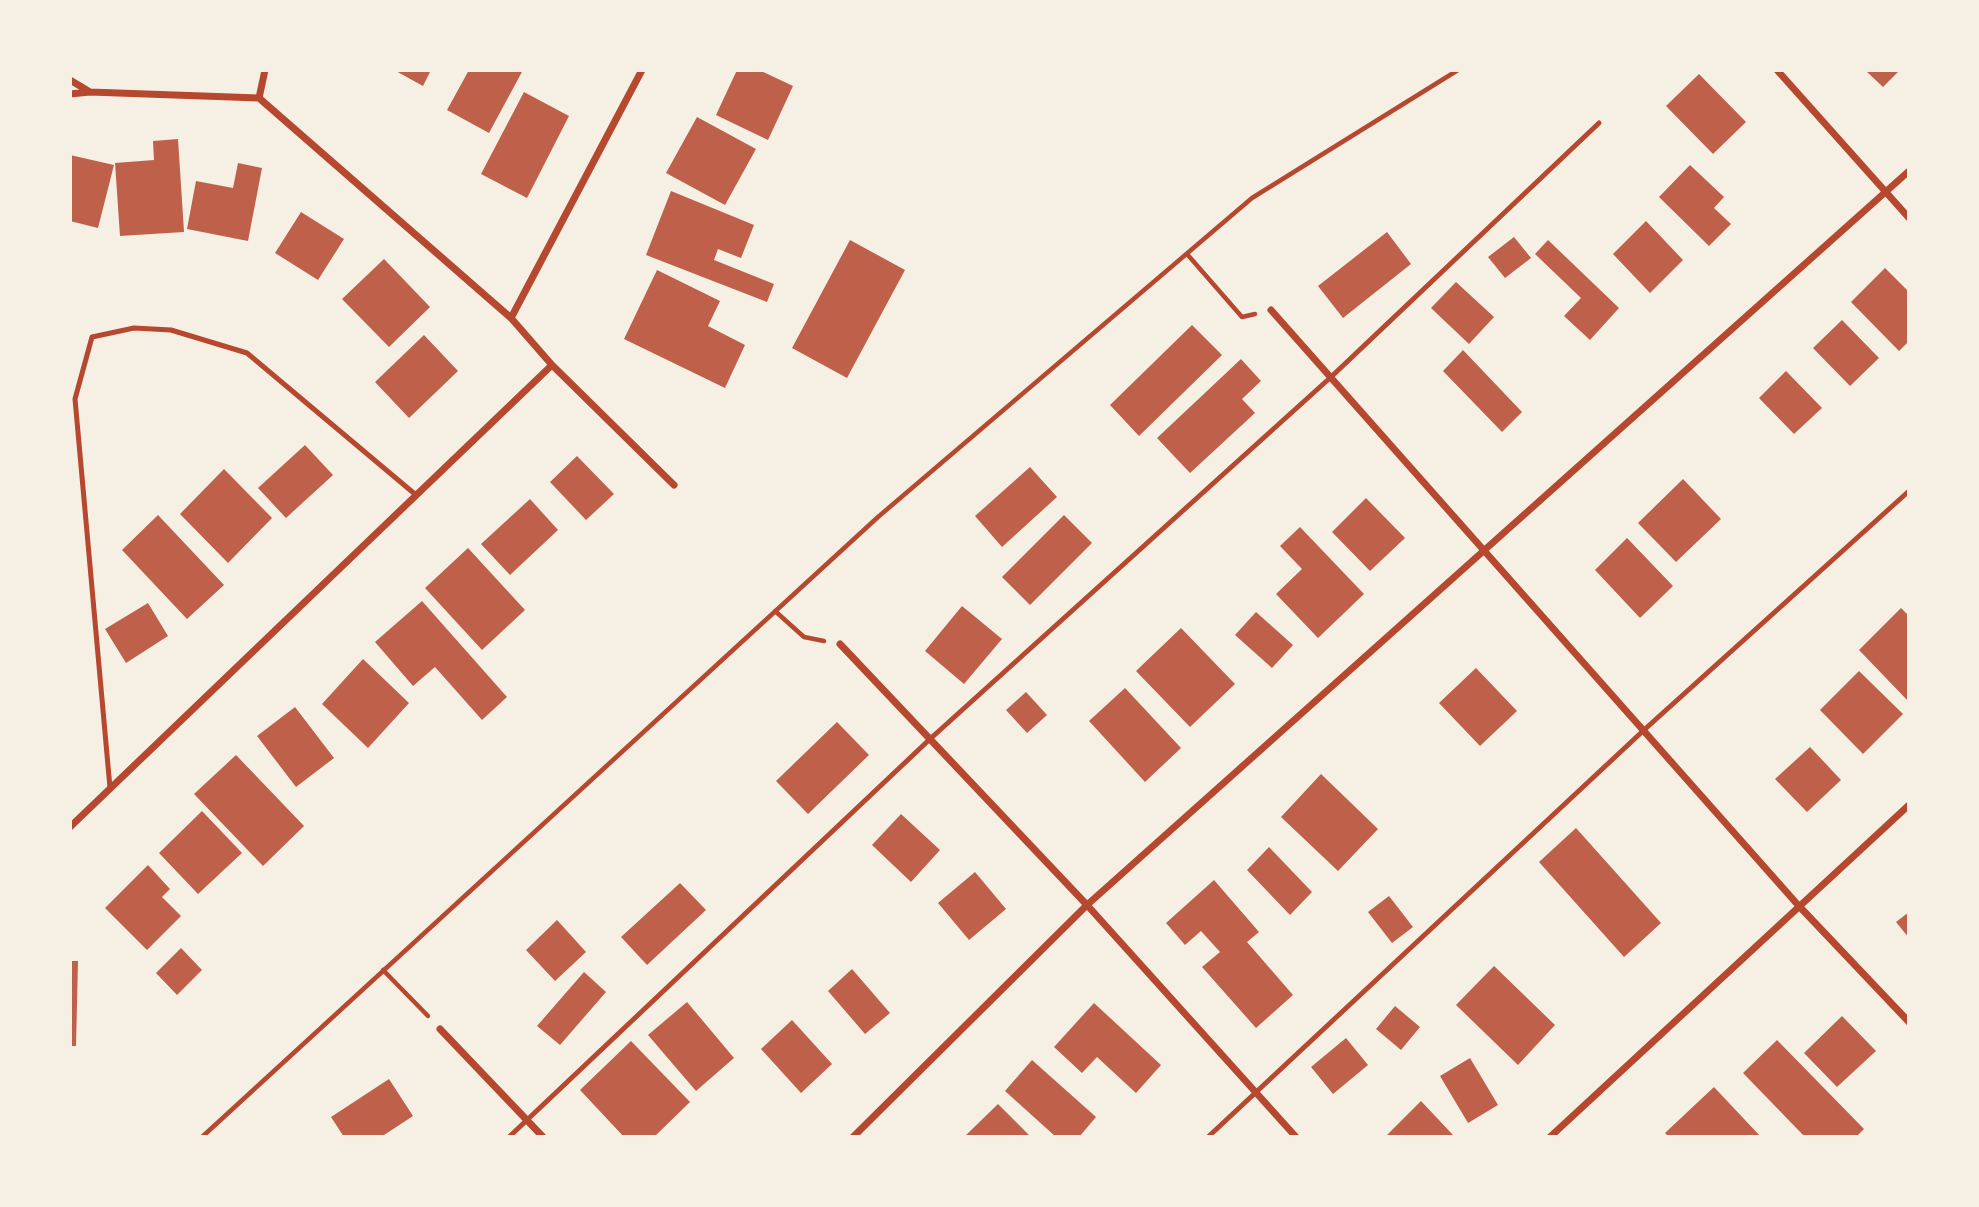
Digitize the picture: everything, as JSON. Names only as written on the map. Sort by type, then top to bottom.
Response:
[{"type":"street","points":[[259,98],[265,70]]},
{"type":"street","points":[[511,318],[642,70]]},
{"type":"street","points":[[1777,70],[1909,218]]},
{"type":"street","points":[[70,80],[90,92]]},
{"type":"street","points":[[70,94],[90,92],[259,98],[511,318],[552,365],[674,485]]},
{"type":"street","points":[[853,1137],[1087,905],[1909,171]]},
{"type":"street","points":[[1271,310],[1798,905],[1909,1022]]},
{"type":"street","points":[[70,827],[552,365]]},
{"type":"street","points":[[839,644],[1087,905],[1296,1137]]},
{"type":"street","points":[[1550,1137],[1909,805]]},
{"type":"street","points":[[440,1029],[543,1137]]},
{"type":"lane","points":[[509,1137],[930,739],[1331,377],[1599,123]]},
{"type":"lane","points":[[110,788],[75,399],[92,337],[134,328],[171,330],[247,353],[416,495]]},
{"type":"lane","points":[[1208,1137],[1644,730],[1909,491]]},
{"type":"path","points":[[202,1137],[878,517],[1252,198],[1458,70]]},
{"type":"path","points":[[1187,254],[1242,317],[1271,310]]},
{"type":"path","points":[[775,611],[804,637],[839,644]]},
{"type":"path","points":[[383,971],[440,1029]]},
{"type":"building","points":[[394,70],[431,70],[423,86]]},
{"type":"building","points":[[469,70],[523,70],[489,133],[447,110]]},
{"type":"building","points":[[737,70],[759,70],[793,86],[768,140],[716,115]]},
{"type":"building","points":[[1865,70],[1900,70],[1883,87]]},
{"type":"building","points":[[1699,74],[1746,122],[1713,154],[1666,106]]},
{"type":"building","points":[[524,92],[569,116],[527,198],[481,174]]},
{"type":"building","points":[[697,117],[756,149],[725,205],[666,173]]},
{"type":"building","points":[[178,139],[184,232],[120,236],[115,163],[154,160],[153,141]]},
{"type":"building","points":[[70,155],[114,165],[98,228],[70,221]]},
{"type":"building","points":[[238,163],[262,168],[248,241],[187,229],[196,181],[233,188]]},
{"type":"building","points":[[1690,165],[1724,197],[1714,208],[1731,224],[1709,246],[1659,197]]},
{"type":"building","points":[[671,191],[754,225],[741,258],[718,249],[714,260],[774,284],[767,302],[646,255]]},
{"type":"building","points":[[301,212],[344,239],[318,280],[275,253]]},
{"type":"building","points":[[1646,221],[1683,260],[1650,293],[1613,254]]},
{"type":"building","points":[[1387,232],[1411,264],[1343,318],[1318,286]]},
{"type":"building","points":[[1514,237],[1531,258],[1505,278],[1488,257]]},
{"type":"building","points":[[850,240],[905,270],[847,378],[792,348]]},
{"type":"building","points":[[1548,240],[1619,308],[1590,340],[1564,316],[1581,298],[1535,254]]},
{"type":"building","points":[[384,259],[430,307],[389,347],[342,299]]},
{"type":"building","points":[[1885,268],[1909,292],[1909,341],[1899,351],[1851,302]]},
{"type":"building","points":[[657,270],[720,301],[708,326],[745,345],[725,388],[624,339]]},
{"type":"building","points":[[1456,282],[1494,317],[1469,344],[1431,308]]},
{"type":"building","points":[[1842,320],[1879,358],[1850,386],[1813,348]]},
{"type":"building","points":[[1192,325],[1222,355],[1139,436],[1110,405]]},
{"type":"building","points":[[424,335],[458,371],[409,418],[375,382]]},
{"type":"building","points":[[1463,350],[1522,412],[1502,432],[1443,371]]},
{"type":"building","points":[[1241,359],[1261,381],[1242,399],[1255,413],[1190,473],[1157,438]]},
{"type":"building","points":[[1786,371],[1822,408],[1794,434],[1759,398]]},
{"type":"building","points":[[305,445],[333,475],[286,518],[258,488]]},
{"type":"building","points":[[577,456],[614,494],[586,520],[550,482]]},
{"type":"building","points":[[1030,467],[1057,497],[1002,547],[975,516]]},
{"type":"building","points":[[224,469],[272,518],[228,563],[180,514]]},
{"type":"building","points":[[1683,479],[1721,519],[1676,562],[1638,523]]},
{"type":"building","points":[[1366,498],[1405,538],[1370,571],[1332,532]]},
{"type":"building","points":[[530,499],[558,530],[510,575],[481,544]]},
{"type":"building","points":[[158,515],[224,585],[187,619],[122,550]]},
{"type":"building","points":[[1064,515],[1092,543],[1030,605],[1002,577]]},
{"type":"building","points":[[1300,527],[1364,594],[1318,638],[1276,594],[1302,569],[1280,546]]},
{"type":"building","points":[[1627,538],[1673,586],[1640,618],[1595,570]]},
{"type":"building","points":[[468,548],[525,610],[482,650],[425,588]]},
{"type":"building","points":[[422,601],[507,697],[482,720],[435,667],[413,686],[375,642]]},
{"type":"building","points":[[148,603],[168,636],[126,663],[105,629]]},
{"type":"building","points":[[962,606],[1002,639],[964,684],[925,651]]},
{"type":"building","points":[[1901,608],[1909,616],[1909,702],[1859,650]]},
{"type":"building","points":[[1256,612],[1293,645],[1272,668],[1235,635]]},
{"type":"building","points":[[1181,628],[1235,684],[1190,727],[1136,671]]},
{"type":"building","points":[[363,659],[409,703],[368,748],[322,704]]},
{"type":"building","points":[[1476,668],[1517,711],[1480,746],[1439,703]]},
{"type":"building","points":[[1859,671],[1903,714],[1863,754],[1820,710]]},
{"type":"building","points":[[1125,688],[1181,748],[1145,782],[1089,721]]},
{"type":"building","points":[[1026,692],[1047,715],[1027,733],[1006,710]]},
{"type":"building","points":[[295,707],[334,758],[296,787],[257,736]]},
{"type":"building","points":[[837,722],[869,755],[808,814],[776,781]]},
{"type":"building","points":[[1810,747],[1841,780],[1807,812],[1775,779]]},
{"type":"building","points":[[236,755],[304,826],[263,866],[194,794]]},
{"type":"building","points":[[1321,774],[1378,829],[1338,871],[1281,817]]},
{"type":"building","points":[[202,811],[242,853],[198,894],[159,853]]},
{"type":"building","points":[[901,814],[940,850],[911,882],[872,845]]},
{"type":"building","points":[[1576,828],[1661,923],[1624,957],[1539,862]]},
{"type":"building","points":[[1269,847],[1312,892],[1290,915],[1247,870]]},
{"type":"building","points":[[148,865],[170,889],[162,897],[181,916],[147,950],[105,908]]},
{"type":"building","points":[[975,872],[1006,909],[969,940],[938,903]]},
{"type":"building","points":[[1214,880],[1259,932],[1247,942],[1293,995],[1256,1028],[1202,967],[1220,952],[1201,931],[1185,945],[1166,923]]},
{"type":"building","points":[[680,883],[706,910],[647,965],[621,937]]},
{"type":"building","points":[[1389,896],[1413,927],[1392,943],[1368,912]]},
{"type":"building","points":[[1909,912],[1909,938],[1896,922]]},
{"type":"building","points":[[557,920],[586,952],[555,981],[526,950]]},
{"type":"building","points":[[181,948],[202,970],[177,995],[156,973]]},
{"type":"building","points":[[70,961],[78,961],[76,1046],[70,1046]]},
{"type":"building","points":[[1494,966],[1555,1025],[1518,1065],[1456,1005]]},
{"type":"building","points":[[852,969],[890,1013],[865,1034],[828,991]]},
{"type":"building","points":[[584,972],[606,992],[560,1045],[537,1026]]},
{"type":"building","points":[[687,1002],[734,1058],[696,1091],[648,1035]]},
{"type":"building","points":[[1094,1003],[1161,1065],[1136,1093],[1097,1057],[1082,1073],[1054,1047]]},
{"type":"building","points":[[1395,1006],[1420,1027],[1401,1050],[1376,1029]]},
{"type":"building","points":[[1842,1016],[1876,1051],[1837,1087],[1804,1053]]},
{"type":"building","points":[[792,1020],[832,1064],[801,1093],[761,1049]]},
{"type":"building","points":[[1346,1038],[1368,1065],[1333,1094],[1311,1067]]},
{"type":"building","points":[[1777,1040],[1864,1129],[1856,1137],[1805,1137],[1743,1073]]},
{"type":"building","points":[[631,1041],[690,1102],[654,1137],[624,1137],[580,1090]]},
{"type":"building","points":[[1470,1058],[1498,1105],[1468,1123],[1440,1076]]},
{"type":"building","points":[[1032,1060],[1096,1117],[1079,1137],[1056,1137],[1005,1091]]},
{"type":"building","points":[[389,1079],[413,1116],[381,1137],[344,1137],[331,1117]]},
{"type":"building","points":[[1714,1087],[1761,1137],[1669,1137],[1665,1133]]},
{"type":"building","points":[[1421,1101],[1453,1135],[1385,1137]]},
{"type":"building","points":[[998,1104],[1031,1137],[964,1137]]}]
